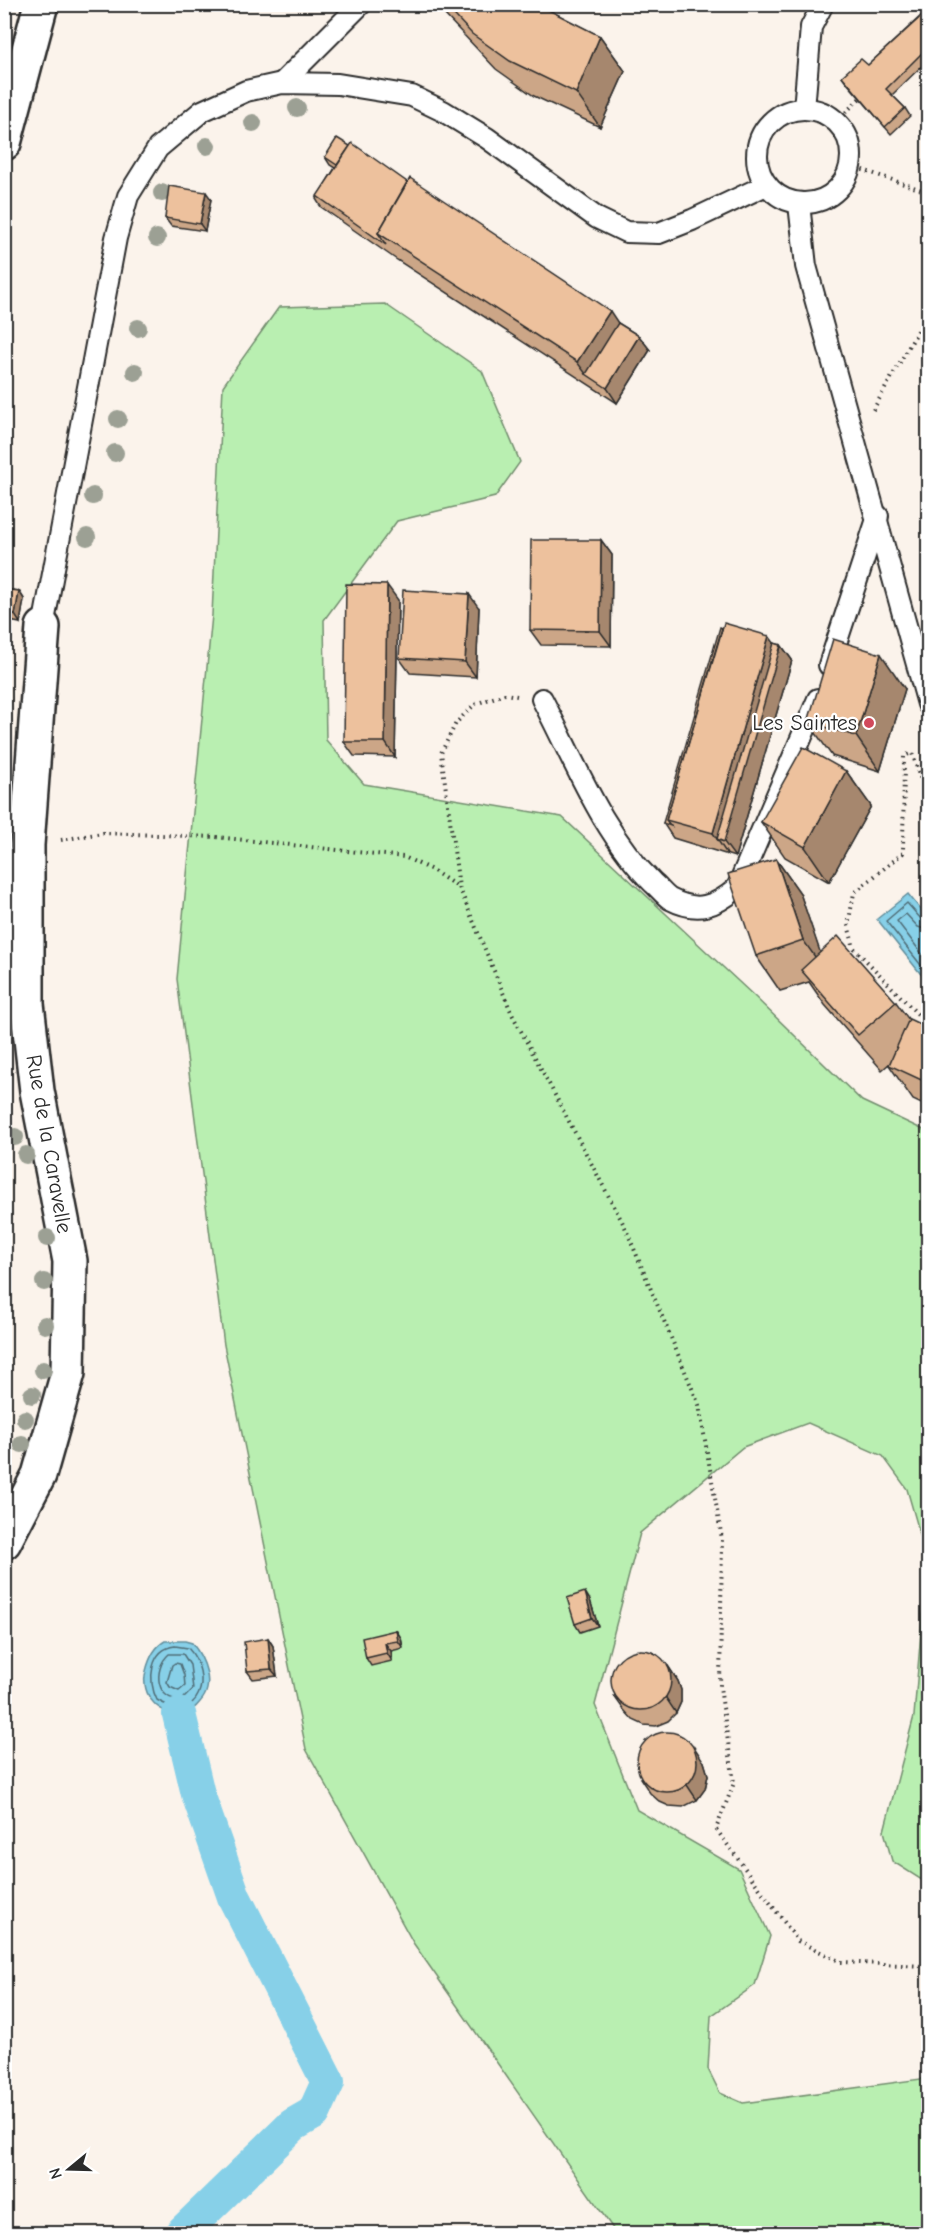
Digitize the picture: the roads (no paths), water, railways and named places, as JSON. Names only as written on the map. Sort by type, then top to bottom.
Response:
[{"type":"street","points":[[4,143],[41,4]]},
{"type":"street","name":"Rue de la Caravelle","points":[[4,1542],[39,1475],[68,1373],[70,1261],[37,1091],[27,1004],[27,845],[43,627]]},
{"type":"lane","points":[[282,82],[362,4]]},
{"type":"lane","points":[[804,109],[811,27],[823,4]]},
{"type":"lane","points":[[43,627],[116,238],[128,196],[158,148],[202,111],[246,91],[282,82],[338,84],[412,96],[443,111],[487,138],[597,218],[626,232],[659,233],[766,185]]},
{"type":"lane","points":[[804,109],[816,110],[837,122],[849,142],[851,166],[838,190],[826,199],[799,204],[787,201],[766,185],[759,171],[757,157],[759,142],[765,129],[776,118],[789,111],[804,109]]},
{"type":"lane","points":[[799,204],[806,266],[878,516],[928,704]]},
{"type":"lane","points":[[542,699],[612,834],[636,866],[668,898],[690,906],[706,906],[723,900],[737,888],[816,708],[878,516]]},
{"type":"water","points":[[908,894],[928,916],[928,983],[877,919]]},
{"type":"water","points":[[165,1641],[192,1643],[204,1664],[208,1680],[205,1695],[195,1707],[186,1713],[177,1714],[161,1709],[154,1703],[146,1689],[146,1671],[149,1662],[155,1650]]},
{"type":"waterway","points":[[179,1714],[198,1794],[234,1897],[328,2082],[314,2113],[293,2125],[181,2234]]},
{"type":"place","name":"Les Saintes","points":[[869,723]]}]
